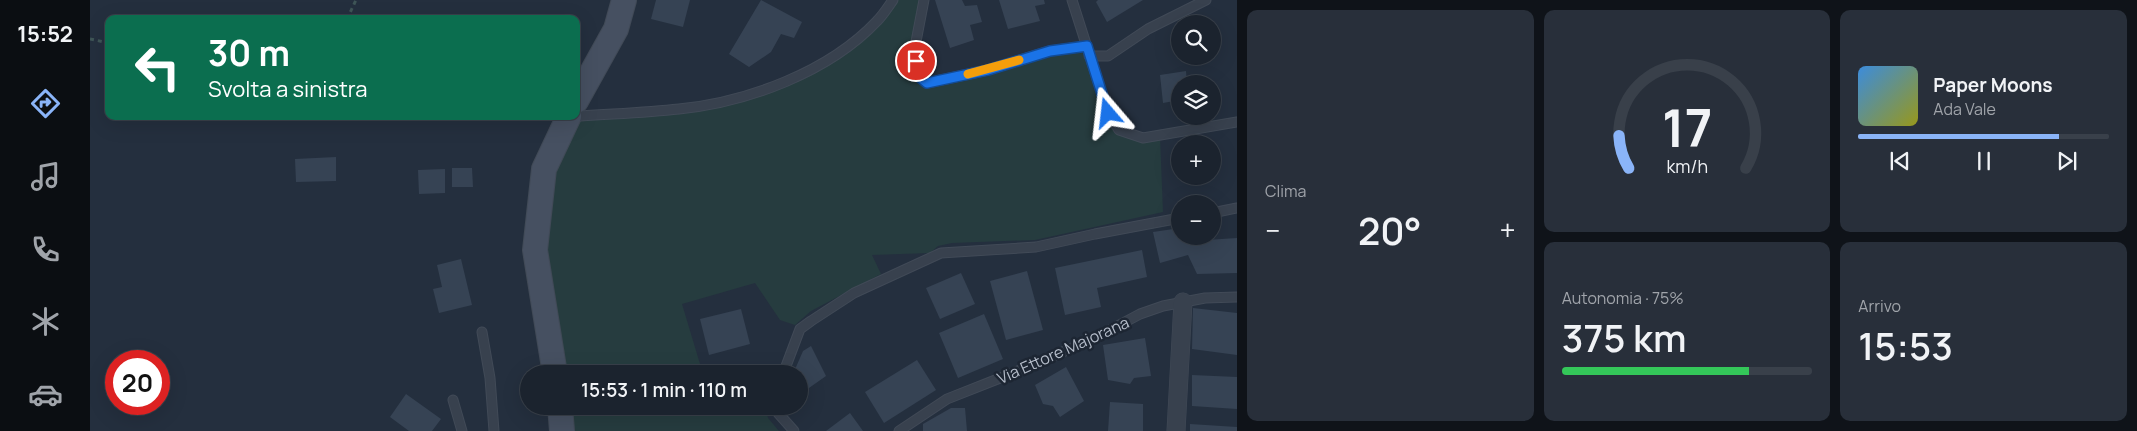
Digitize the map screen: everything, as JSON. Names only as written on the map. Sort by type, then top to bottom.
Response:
[{"type":"main road","points":[[580,95],[616,29],[624,0]]},
{"type":"main road","points":[[554,365],[535,250],[544,169],[567,120]]},
{"type":"main road","points":[[561,415],[562,431]]},
{"type":"street","points":[[1176,431],[1183,302]]},
{"type":"lane","points":[[580,111],[681,109],[736,98],[778,85],[811,70],[848,48],[878,21],[893,0]]},
{"type":"lane","points":[[924,0],[915,47],[917,75],[927,83],[988,70],[1050,51],[1087,46]]},
{"type":"lane","points":[[1072,0],[1108,113],[1119,130],[1143,138],[1237,122]]},
{"type":"lane","points":[[1089,56],[1108,56],[1148,29],[1206,0]]},
{"type":"lane","points":[[1221,211],[1237,208]]},
{"type":"lane","points":[[786,365],[800,329],[854,293],[941,252],[1036,247],[1171,220]]},
{"type":"lane","name":"Via Ettore Majorana","points":[[899,431],[947,399],[1041,362],[1095,338],[1140,314],[1163,306],[1205,298],[1237,297]]},
{"type":"lane","points":[[482,332],[490,378],[494,431]]},
{"type":"lane","points":[[453,400],[462,431]]},
{"type":"lane","points":[[780,415],[794,431]]},
{"type":"path","points":[[349,15],[356,0]]},
{"type":"path","points":[[90,40],[105,42]]},
{"type":"green space","points":[[893,0],[924,0],[917,75],[927,83],[1087,46],[1119,130],[1143,138],[1160,136],[1163,212],[1035,240],[952,243],[938,246],[930,253],[872,255],[881,274],[811,311],[795,325],[780,320],[755,283],[682,304],[700,365],[563,365],[547,261],[550,186],[575,120],[580,120],[580,117],[681,109],[778,85],[848,48]]},
{"type":"green space","points":[[571,415],[767,415],[779,431],[575,431]]},
{"type":"building","points":[[656,0],[690,0],[683,27],[651,19]]},
{"type":"building","points":[[761,0],[802,22],[794,38],[781,34],[771,52],[749,67],[729,54]]},
{"type":"building","points":[[935,0],[962,0],[965,6],[977,5],[982,22],[970,25],[974,40],[950,48]]},
{"type":"building","points":[[999,0],[1044,0],[1045,4],[1035,6],[1040,21],[1008,29]]},
{"type":"building","points":[[1098,0],[1143,0],[1107,22],[1096,2]]},
{"type":"building","points":[[1186,71],[1186,75],[1171,75],[1171,102],[1163,103],[1160,75]]},
{"type":"building","points":[[336,157],[336,181],[296,182],[295,159]]},
{"type":"building","points":[[452,168],[472,168],[473,187],[452,187]]},
{"type":"building","points":[[445,169],[445,193],[419,194],[418,170]]},
{"type":"building","points":[[1171,229],[1171,245],[1221,245],[1221,239],[1237,238],[1237,273],[1197,274],[1188,255],[1160,263],[1153,232]]},
{"type":"building","points":[[1142,250],[1147,277],[1097,288],[1101,307],[1065,315],[1055,268]]},
{"type":"building","points":[[461,259],[472,305],[439,313],[433,289],[442,287],[437,265]]},
{"type":"building","points":[[1027,271],[1043,330],[1006,340],[990,281]]},
{"type":"building","points":[[961,273],[975,304],[940,319],[926,288]]},
{"type":"building","points":[[1193,308],[1237,313],[1237,355],[1192,349]]},
{"type":"building","points":[[741,309],[750,344],[709,355],[700,319]]},
{"type":"building","points":[[984,314],[1003,359],[958,378],[939,333]]},
{"type":"building","points":[[1145,338],[1151,376],[1134,378],[1130,384],[1108,380],[1103,345]]},
{"type":"building","points":[[811,346],[826,376],[808,389],[808,365],[797,365],[803,351]]},
{"type":"building","points":[[917,360],[936,390],[884,423],[865,392]]},
{"type":"building","points":[[1066,367],[1084,401],[1060,417],[1053,406],[1043,404],[1035,385]]},
{"type":"building","points":[[1192,375],[1237,377],[1237,409],[1192,406]]},
{"type":"building","points":[[406,394],[441,419],[432,431],[409,431],[390,417]]},
{"type":"building","points":[[1110,402],[1143,404],[1143,431],[1108,431]]},
{"type":"building","points":[[951,408],[965,408],[967,431],[923,431],[923,424]]},
{"type":"building","points":[[850,413],[863,431],[826,431]]},
{"type":"building","points":[[1190,424],[1237,427],[1237,431],[1190,431]]},
{"type":"slow traffic","points":[[968,74],[1019,60]]},
{"type":"route","points":[[916,61],[917,75],[927,83],[988,70],[1050,51],[1087,46],[1108,113]]}]
